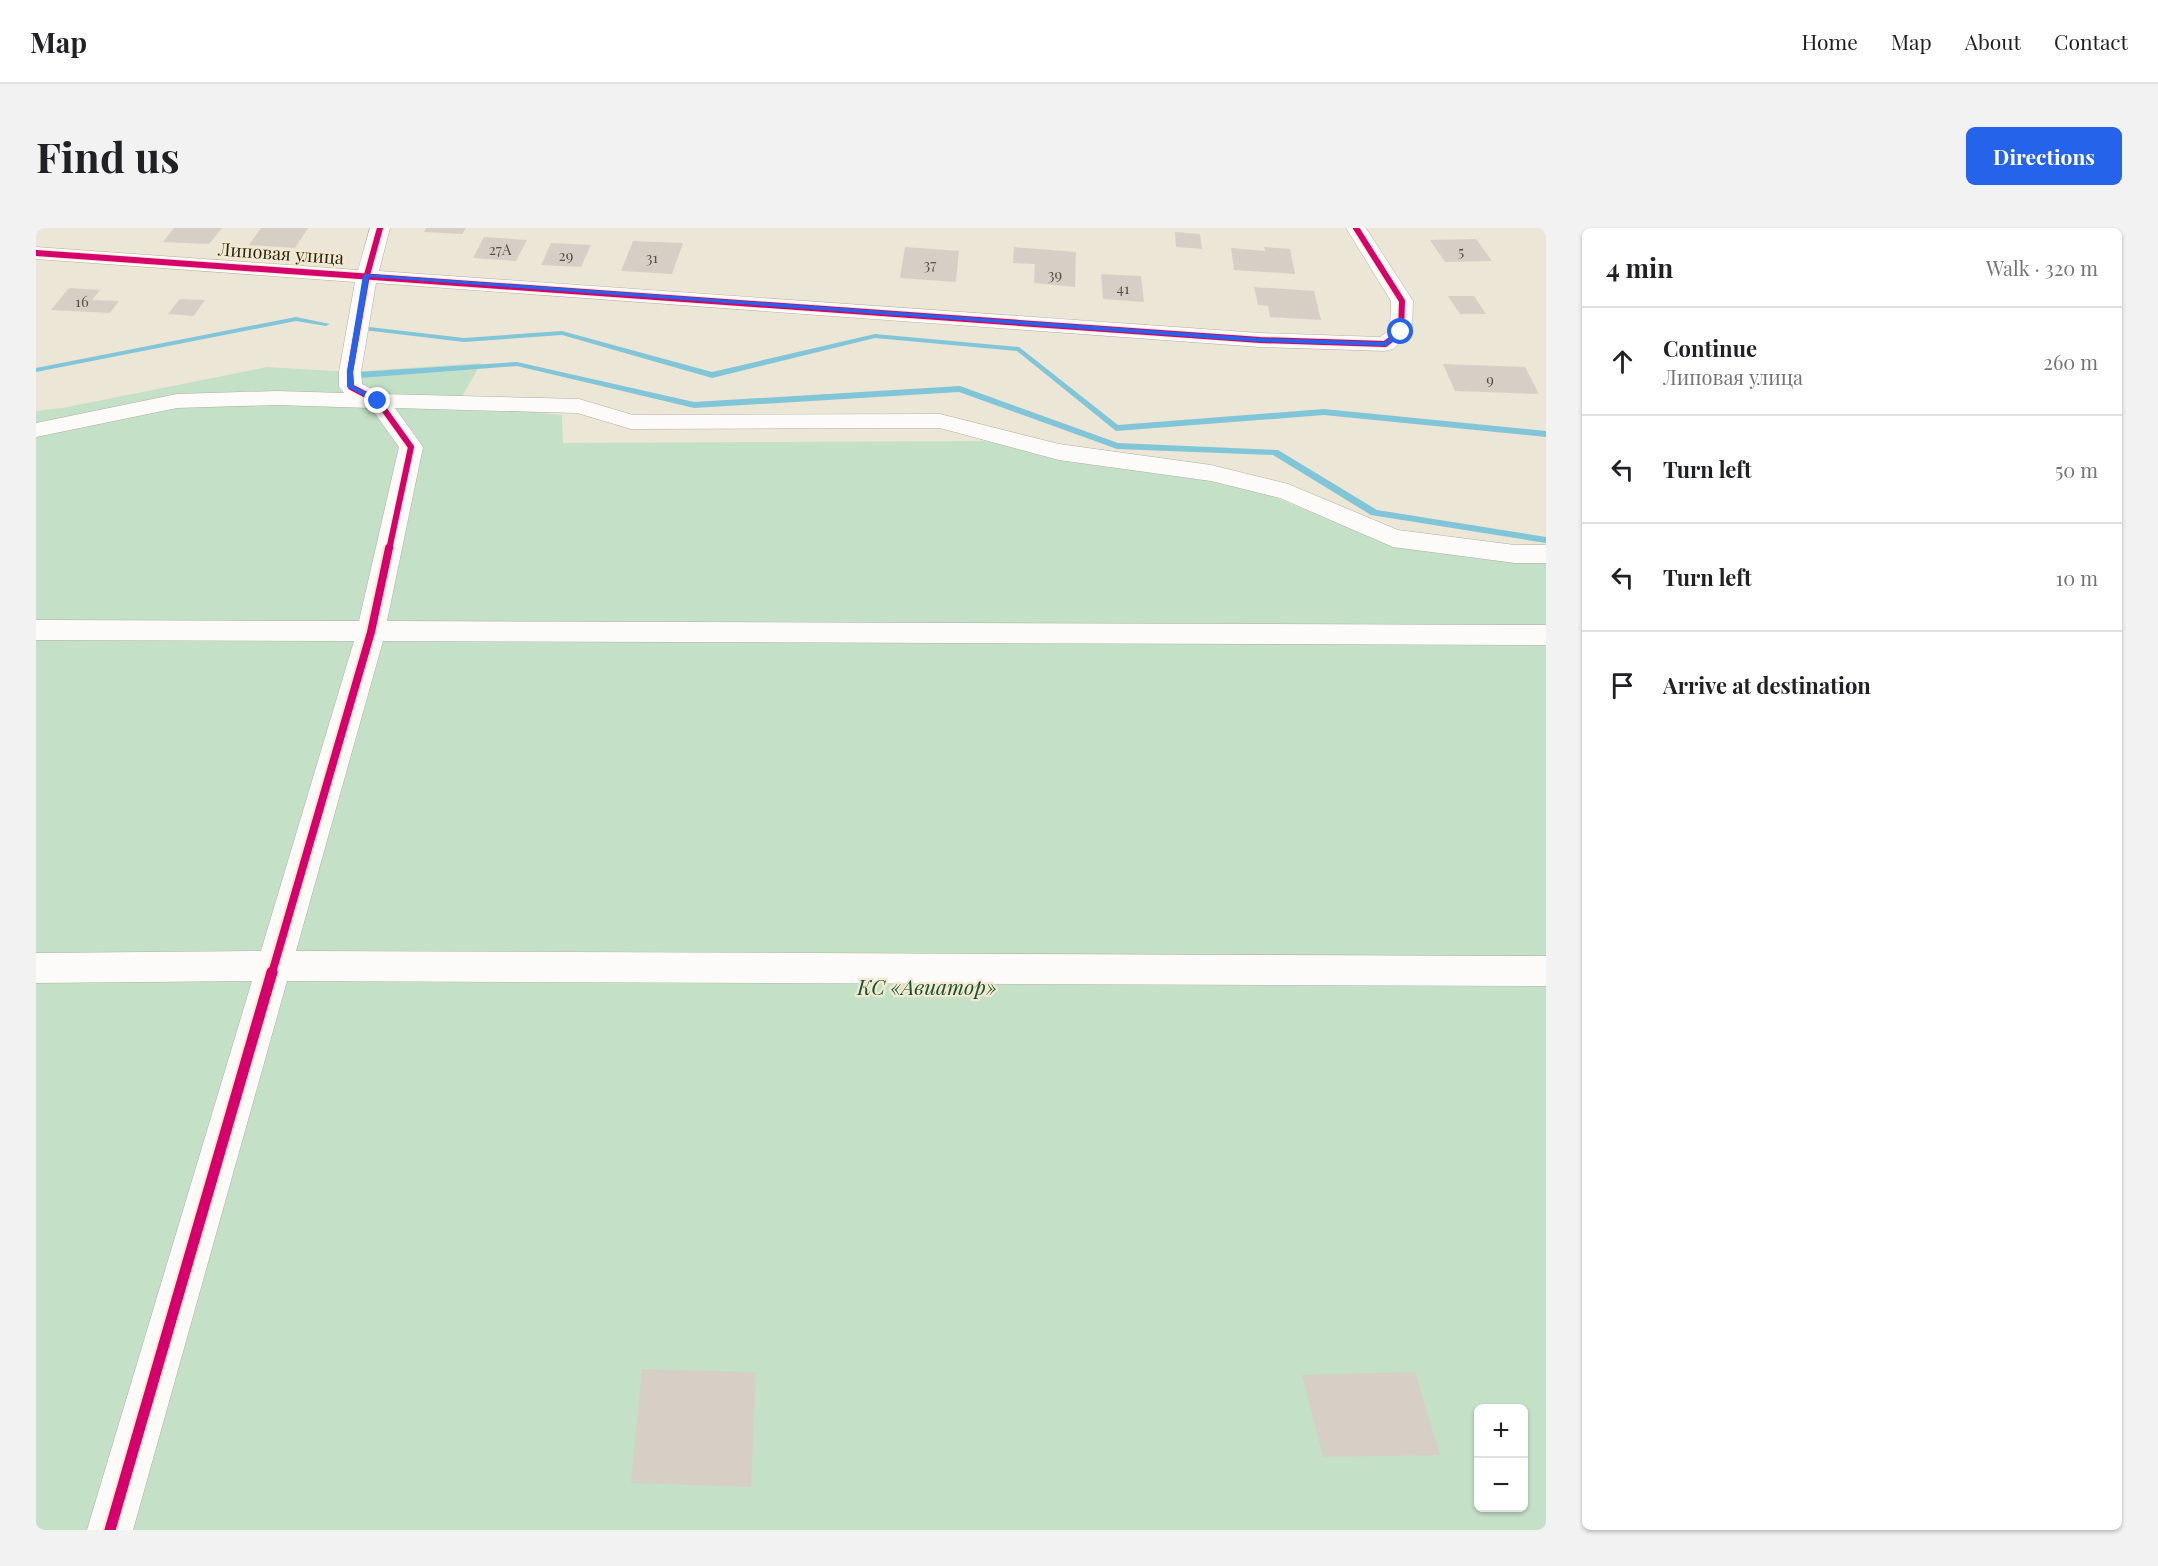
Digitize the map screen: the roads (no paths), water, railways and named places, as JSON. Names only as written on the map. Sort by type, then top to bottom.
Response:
[{"type":"street","points":[[110,1530],[371,632],[411,447],[378,401],[351,387],[350,372],[367,275],[380,228]]},
{"type":"street","name":"Липовая улица","points":[[36,252],[1248,339],[1386,344],[1401,332],[1402,301],[1356,228]]},
{"type":"street","points":[[36,430],[177,401],[276,398],[579,406],[631,422],[940,421],[1059,452],[1211,473],[1277,489],[1393,538],[1515,554],[1546,554]]},
{"type":"street","points":[[36,630],[1546,635]]},
{"type":"street","points":[[36,968],[273,966],[1546,971]]},
{"type":"waterway","points":[[36,370],[296,319],[326,324]]},
{"type":"waterway","points":[[372,329],[464,340],[562,333],[712,375],[875,336],[1019,349],[1116,428],[1324,412],[1546,434]]},
{"type":"waterway","points":[[359,375],[517,364],[694,405],[960,389],[1117,446],[1275,452],[1374,513],[1546,540]]},
{"type":"park label","name":"КС «Авиатор»","points":[[927,986]]}]
